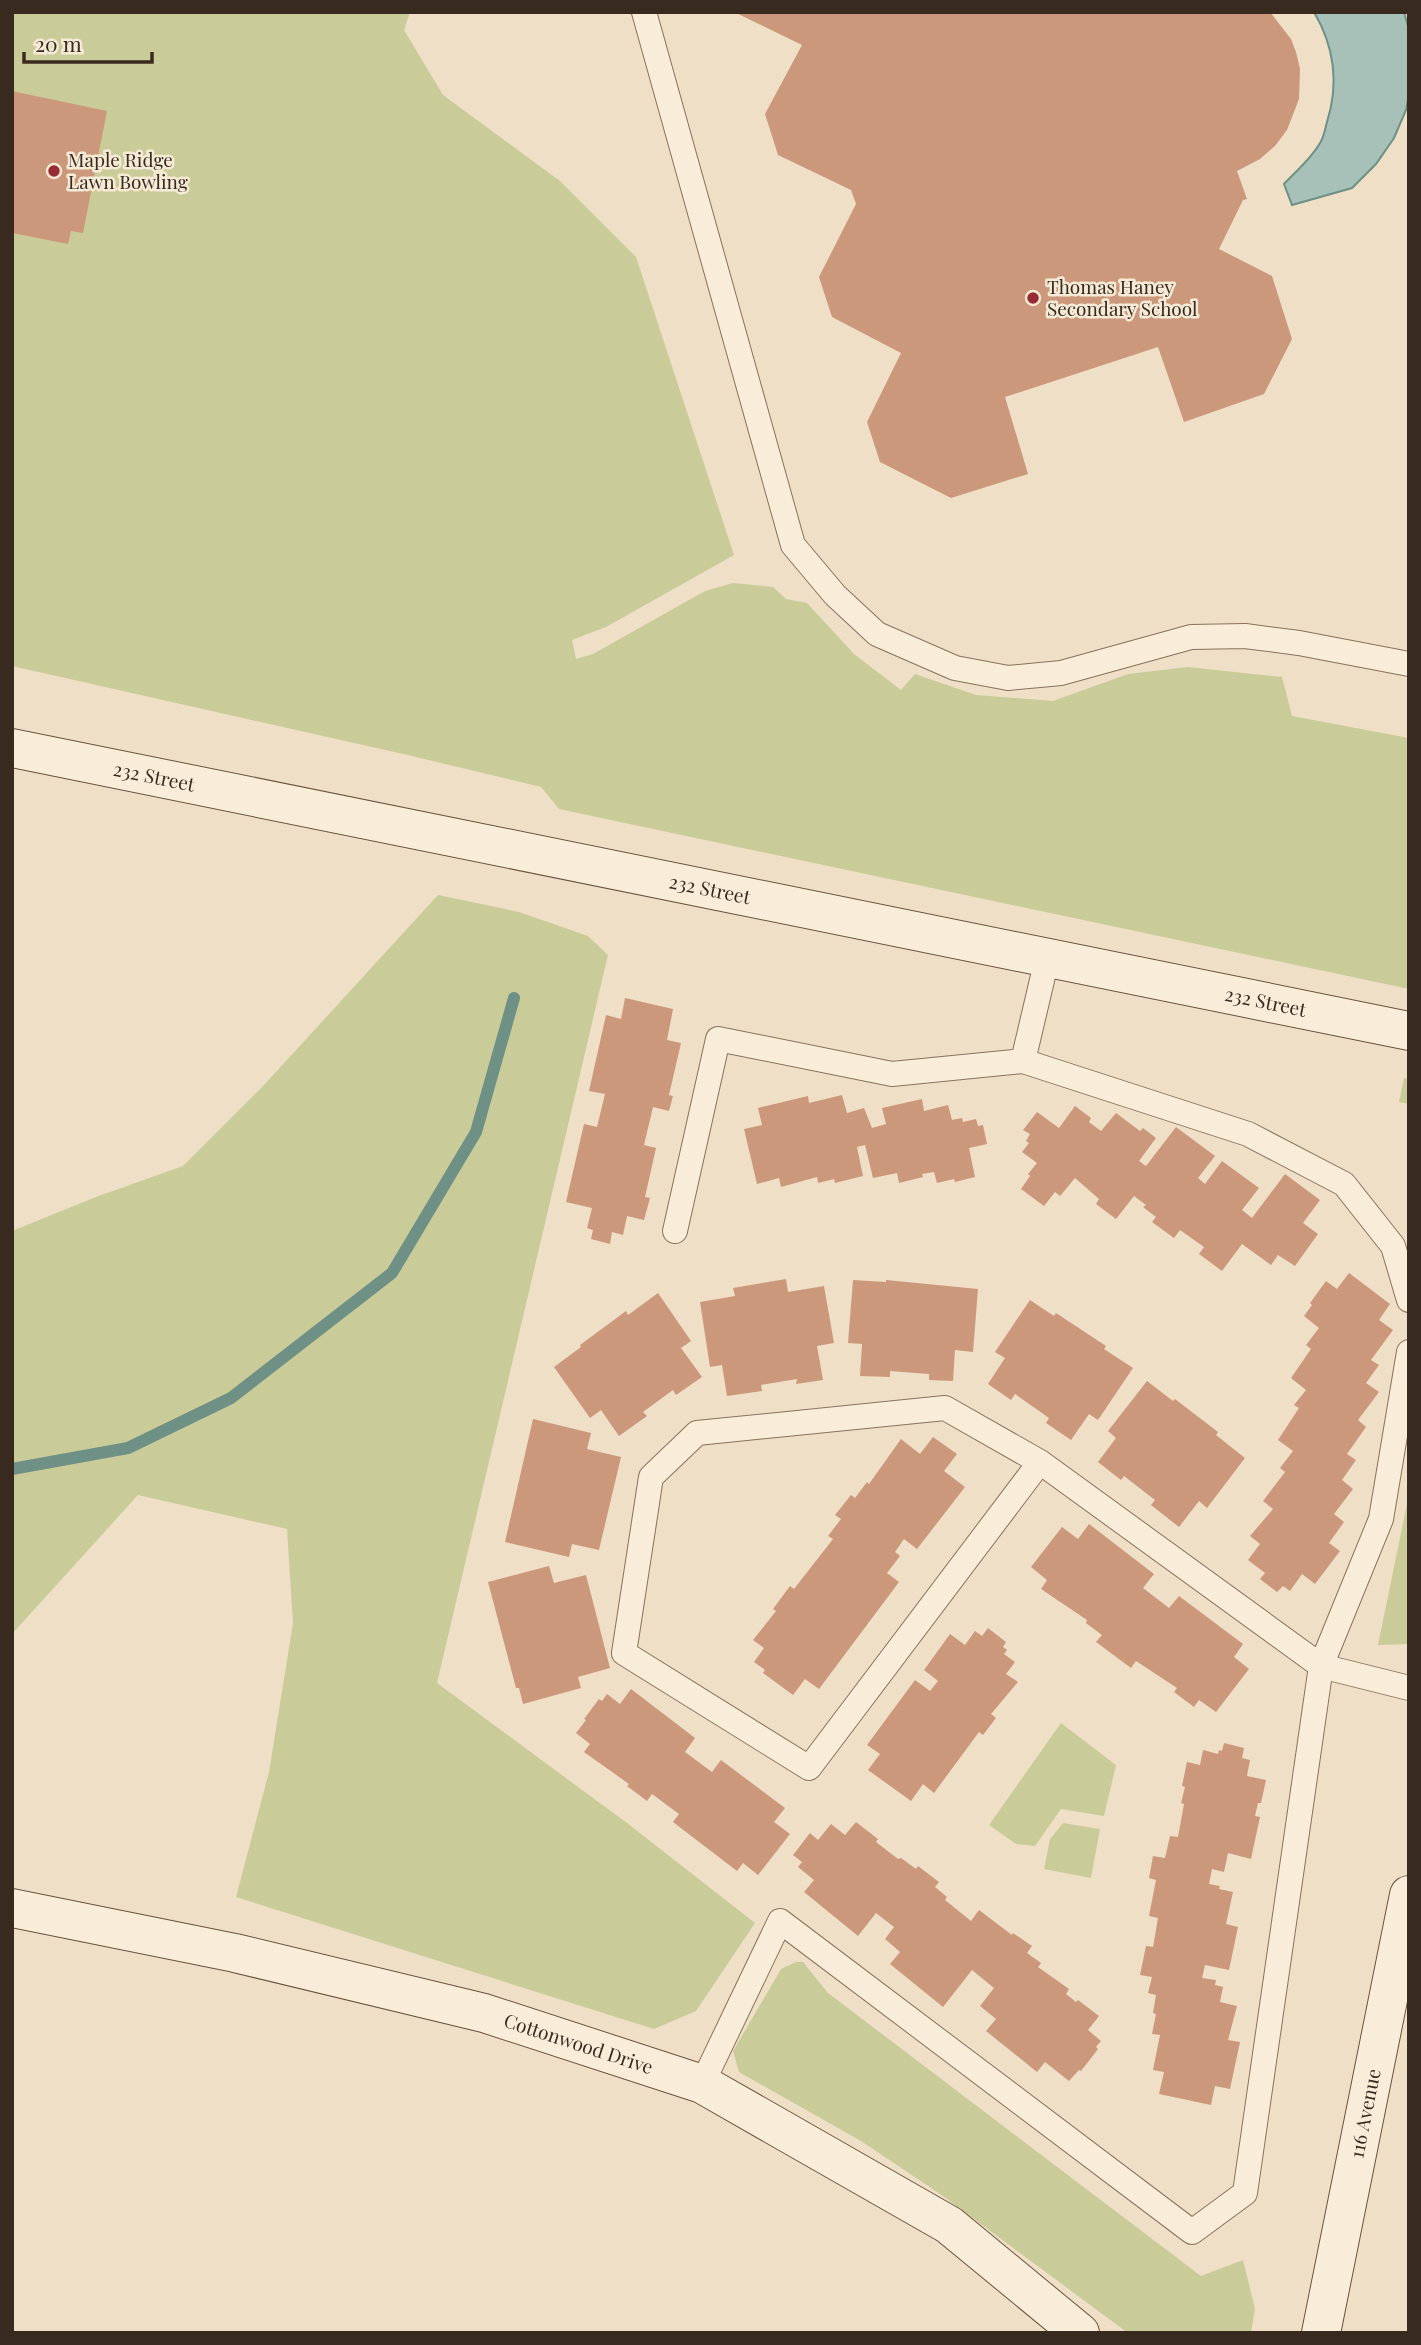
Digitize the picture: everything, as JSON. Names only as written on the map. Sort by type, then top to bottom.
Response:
[{"type":"street","name":"232 Street","points":[[12,748],[1409,1031]]},
{"type":"street","name":"116 Avenue","points":[[1321,2333],[1409,1895]]},
{"type":"street","name":"Cottonwood Drive","points":[[12,1909],[236,1953],[484,2013],[702,2084],[949,2225],[1080,2333]]},
{"type":"lane","points":[[644,12],[793,545],[835,595],[877,634],[955,668],[1007,678],[1060,673],[1191,638],[1245,636],[1299,643],[1409,664]]},
{"type":"lane","points":[[1023,1061],[1047,959]]},
{"type":"lane","points":[[675,1231],[718,1039],[892,1074],[1023,1061],[1248,1133],[1343,1184],[1392,1245],[1409,1300]]},
{"type":"lane","points":[[702,2084],[780,1921],[1192,2232],[1245,2193],[1321,1666],[1381,1519],[1409,1352]]},
{"type":"lane","points":[[1040,1462],[809,1768],[624,1653],[651,1477],[697,1433],[945,1408],[1040,1462],[1321,1666],[1409,1689]]},
{"type":"green space","points":[[12,12],[410,12],[404,30],[443,95],[560,181],[636,257],[734,555],[606,627],[572,640],[576,659],[593,654],[705,591],[733,583],[773,587],[786,599],[807,603],[854,654],[901,690],[915,674],[976,695],[1053,701],[1128,674],[1188,667],[1282,677],[1292,716],[1409,738],[1409,989],[559,809],[541,787],[12,666]]},
{"type":"green space","points":[[438,895],[519,912],[588,936],[608,955],[437,1683],[627,1823],[755,1923],[696,2011],[654,2029],[236,1897],[269,1772],[293,1623],[287,1529],[138,1495],[12,1634],[12,1231],[183,1166],[264,1085]]},
{"type":"green space","points":[[1404,1078],[1409,1079],[1409,1104],[1399,1102]]},
{"type":"green space","points":[[1409,1494],[1409,1644],[1378,1645]]},
{"type":"green space","points":[[1061,1723],[1116,1765],[1104,1816],[1061,1809],[1035,1846],[1016,1844],[989,1825]]},
{"type":"green space","points":[[1063,1823],[1100,1829],[1091,1878],[1044,1869],[1050,1839]]},
{"type":"green space","points":[[796,1962],[803,1962],[828,1993],[1201,2276],[1243,2260],[1255,2309],[1251,2333],[1128,2333],[943,2196],[861,2141],[739,2072],[733,2051],[781,1969]]},
{"type":"water","points":[[1314,12],[1404,12],[1409,30],[1409,95],[1406,110],[1394,138],[1376,164],[1352,188],[1292,205],[1284,184],[1308,160],[1321,141],[1333,94],[1330,52]]},
{"type":"building","name":"Thomas Haney Secondary School","points":[[734,12],[1270,12],[1291,39],[1296,52],[1300,69],[1299,99],[1287,130],[1275,146],[1260,159],[1237,171],[1247,199],[1243,200],[1219,249],[1272,276],[1292,339],[1264,394],[1184,422],[1158,347],[1005,397],[1028,474],[951,498],[880,462],[867,422],[901,353],[832,317],[819,277],[856,204],[851,190],[778,155],[765,114],[802,45]]},
{"type":"building","name":"Maple Ridge Lawn Bowling","points":[[12,91],[107,111],[83,233],[71,231],[68,244],[12,233]]},
{"type":"building","points":[[625,998],[673,1009],[667,1040],[681,1043],[669,1095],[673,1096],[669,1111],[653,1107],[644,1145],[656,1148],[645,1197],[650,1198],[644,1220],[627,1216],[623,1235],[612,1232],[610,1244],[591,1239],[593,1230],[587,1228],[592,1208],[566,1202],[584,1124],[597,1127],[605,1094],[589,1091],[606,1015],[621,1019]]},
{"type":"building","points":[[842,1095],[847,1113],[864,1108],[872,1128],[886,1124],[882,1108],[922,1099],[924,1111],[948,1105],[952,1120],[962,1118],[963,1122],[976,1119],[978,1126],[983,1125],[987,1144],[969,1148],[975,1177],[937,1183],[934,1172],[899,1183],[897,1173],[873,1178],[865,1145],[857,1147],[863,1176],[835,1183],[834,1179],[818,1183],[817,1177],[781,1187],[779,1178],[757,1184],[744,1129],[762,1125],[758,1108],[808,1096],[809,1103]]},
{"type":"building","points":[[1075,1106],[1091,1118],[1089,1122],[1101,1131],[1116,1113],[1140,1131],[1143,1128],[1156,1138],[1139,1161],[1146,1166],[1176,1127],[1215,1156],[1198,1178],[1205,1184],[1222,1161],[1259,1188],[1242,1210],[1252,1218],[1285,1174],[1320,1200],[1303,1223],[1318,1234],[1295,1266],[1278,1255],[1271,1265],[1242,1244],[1222,1271],[1199,1254],[1204,1247],[1180,1230],[1174,1238],[1152,1222],[1156,1217],[1134,1196],[1116,1219],[1096,1204],[1099,1199],[1075,1178],[1060,1196],[1055,1192],[1044,1206],[1021,1189],[1037,1163],[1022,1152],[1029,1143],[1026,1141],[1030,1134],[1023,1130],[1037,1112],[1059,1128]]},
{"type":"building","points":[[1349,1273],[1390,1304],[1379,1320],[1393,1330],[1371,1360],[1379,1365],[1366,1383],[1379,1392],[1358,1420],[1366,1427],[1347,1454],[1356,1460],[1342,1480],[1353,1489],[1334,1514],[1344,1522],[1329,1543],[1340,1551],[1315,1584],[1302,1574],[1290,1591],[1283,1586],[1277,1592],[1260,1579],[1265,1573],[1248,1560],[1260,1544],[1250,1536],[1273,1509],[1263,1501],[1285,1472],[1280,1468],[1293,1451],[1278,1440],[1299,1408],[1294,1405],[1306,1390],[1291,1378],[1311,1349],[1306,1345],[1319,1328],[1304,1316],[1326,1281],[1337,1289]]},
{"type":"building","points":[[786,1279],[788,1292],[824,1286],[834,1343],[817,1346],[823,1380],[796,1384],[797,1379],[761,1385],[762,1391],[727,1396],[722,1365],[710,1367],[700,1302],[735,1296],[733,1288]]},
{"type":"building","points":[[853,1280],[886,1280],[978,1289],[973,1352],[955,1350],[953,1381],[929,1380],[929,1374],[890,1371],[890,1377],[860,1376],[862,1344],[848,1343]]},
{"type":"building","points":[[658,1293],[691,1341],[681,1348],[702,1377],[676,1395],[673,1390],[643,1412],[647,1416],[619,1436],[601,1410],[590,1418],[554,1367],[626,1311],[628,1315]]},
{"type":"building","points":[[1030,1300],[1054,1316],[1056,1313],[1106,1346],[1104,1349],[1133,1368],[1098,1420],[1089,1414],[1071,1440],[1046,1423],[1049,1418],[1015,1394],[1011,1400],[988,1384],[1005,1358],[995,1352]]},
{"type":"building","points":[[1147,1381],[1218,1432],[1216,1435],[1245,1458],[1207,1508],[1199,1501],[1179,1527],[1151,1505],[1155,1500],[1124,1476],[1121,1480],[1098,1462],[1116,1438],[1108,1431]]},
{"type":"building","points":[[533,1419],[591,1433],[587,1449],[621,1457],[599,1550],[572,1544],[569,1557],[505,1542]]},
{"type":"building","points":[[933,1437],[957,1454],[944,1471],[965,1487],[917,1549],[904,1539],[895,1552],[900,1556],[887,1573],[899,1582],[819,1689],[805,1679],[793,1695],[763,1673],[765,1670],[754,1662],[764,1648],[753,1640],[776,1611],[773,1609],[790,1586],[794,1589],[833,1539],[828,1536],[841,1519],[835,1515],[851,1495],[855,1498],[867,1482],[869,1484],[901,1439],[920,1454]]},
{"type":"building","points":[[1089,1524],[1154,1574],[1143,1588],[1169,1608],[1179,1596],[1243,1644],[1234,1657],[1249,1669],[1216,1712],[1199,1700],[1194,1707],[1174,1692],[1177,1688],[1136,1661],[1131,1668],[1096,1642],[1102,1635],[1086,1623],[1087,1620],[1041,1589],[1047,1580],[1031,1567],[1062,1527],[1078,1539]]},
{"type":"building","points":[[549,1566],[554,1583],[586,1575],[610,1668],[578,1677],[581,1688],[523,1704],[519,1688],[516,1688],[488,1582]]},
{"type":"building","points":[[988,1628],[1006,1642],[1003,1647],[1007,1650],[1004,1654],[1015,1662],[1006,1674],[1018,1682],[991,1714],[996,1718],[983,1735],[979,1732],[934,1793],[923,1784],[911,1801],[868,1770],[880,1754],[867,1745],[915,1680],[930,1691],[938,1681],[924,1670],[950,1634],[965,1645],[975,1631],[982,1636]]},
{"type":"building","points":[[631,1689],[695,1738],[685,1752],[712,1772],[721,1760],[785,1808],[774,1822],[790,1834],[758,1875],[743,1863],[737,1871],[673,1822],[679,1814],[652,1794],[647,1801],[627,1786],[629,1784],[584,1752],[590,1744],[576,1733],[586,1720],[584,1719],[599,1699],[602,1701],[607,1694],[620,1704]]},
{"type":"building","points":[[1224,1743],[1244,1748],[1242,1758],[1250,1760],[1247,1776],[1266,1780],[1255,1816],[1260,1817],[1251,1859],[1228,1853],[1224,1872],[1212,1869],[1209,1884],[1233,1892],[1226,1924],[1238,1927],[1229,1970],[1205,1965],[1202,1978],[1216,1980],[1215,1985],[1223,1987],[1220,2002],[1237,2006],[1228,2040],[1240,2042],[1230,2089],[1215,2086],[1211,2105],[1159,2094],[1164,2072],[1153,2070],[1160,2035],[1152,2034],[1156,1995],[1148,1993],[1152,1977],[1140,1975],[1146,1946],[1153,1947],[1158,1918],[1149,1916],[1156,1880],[1149,1878],[1153,1856],[1165,1858],[1170,1836],[1178,1837],[1184,1804],[1181,1803],[1185,1787],[1182,1786],[1187,1762],[1200,1765],[1203,1750],[1218,1754]]},
{"type":"building","points":[[856,1822],[898,1859],[901,1858],[916,1869],[918,1866],[939,1882],[935,1887],[947,1897],[945,1900],[971,1921],[979,1910],[1012,1935],[1013,1933],[1032,1946],[1027,1953],[1041,1963],[1038,1967],[1069,1989],[1066,1994],[1099,2016],[1088,2030],[1101,2041],[1081,2071],[1069,2081],[1045,2062],[1037,2072],[986,2031],[996,2019],[980,2006],[994,1988],[972,1970],[943,2007],[890,1964],[900,1952],[885,1939],[894,1927],[876,1913],[858,1936],[804,1892],[814,1880],[798,1867],[802,1862],[793,1855],[810,1833],[818,1840],[831,1824],[845,1835]]},
{"type":"waterway","points":[[12,1469],[128,1448],[231,1398],[392,1273],[476,1132],[514,998]]},
{"type":"place","name":"Maple Ridge Lawn Bowling","points":[[54,171]]},
{"type":"place","name":"Thomas Haney Secondary School","points":[[1033,298]]}]
